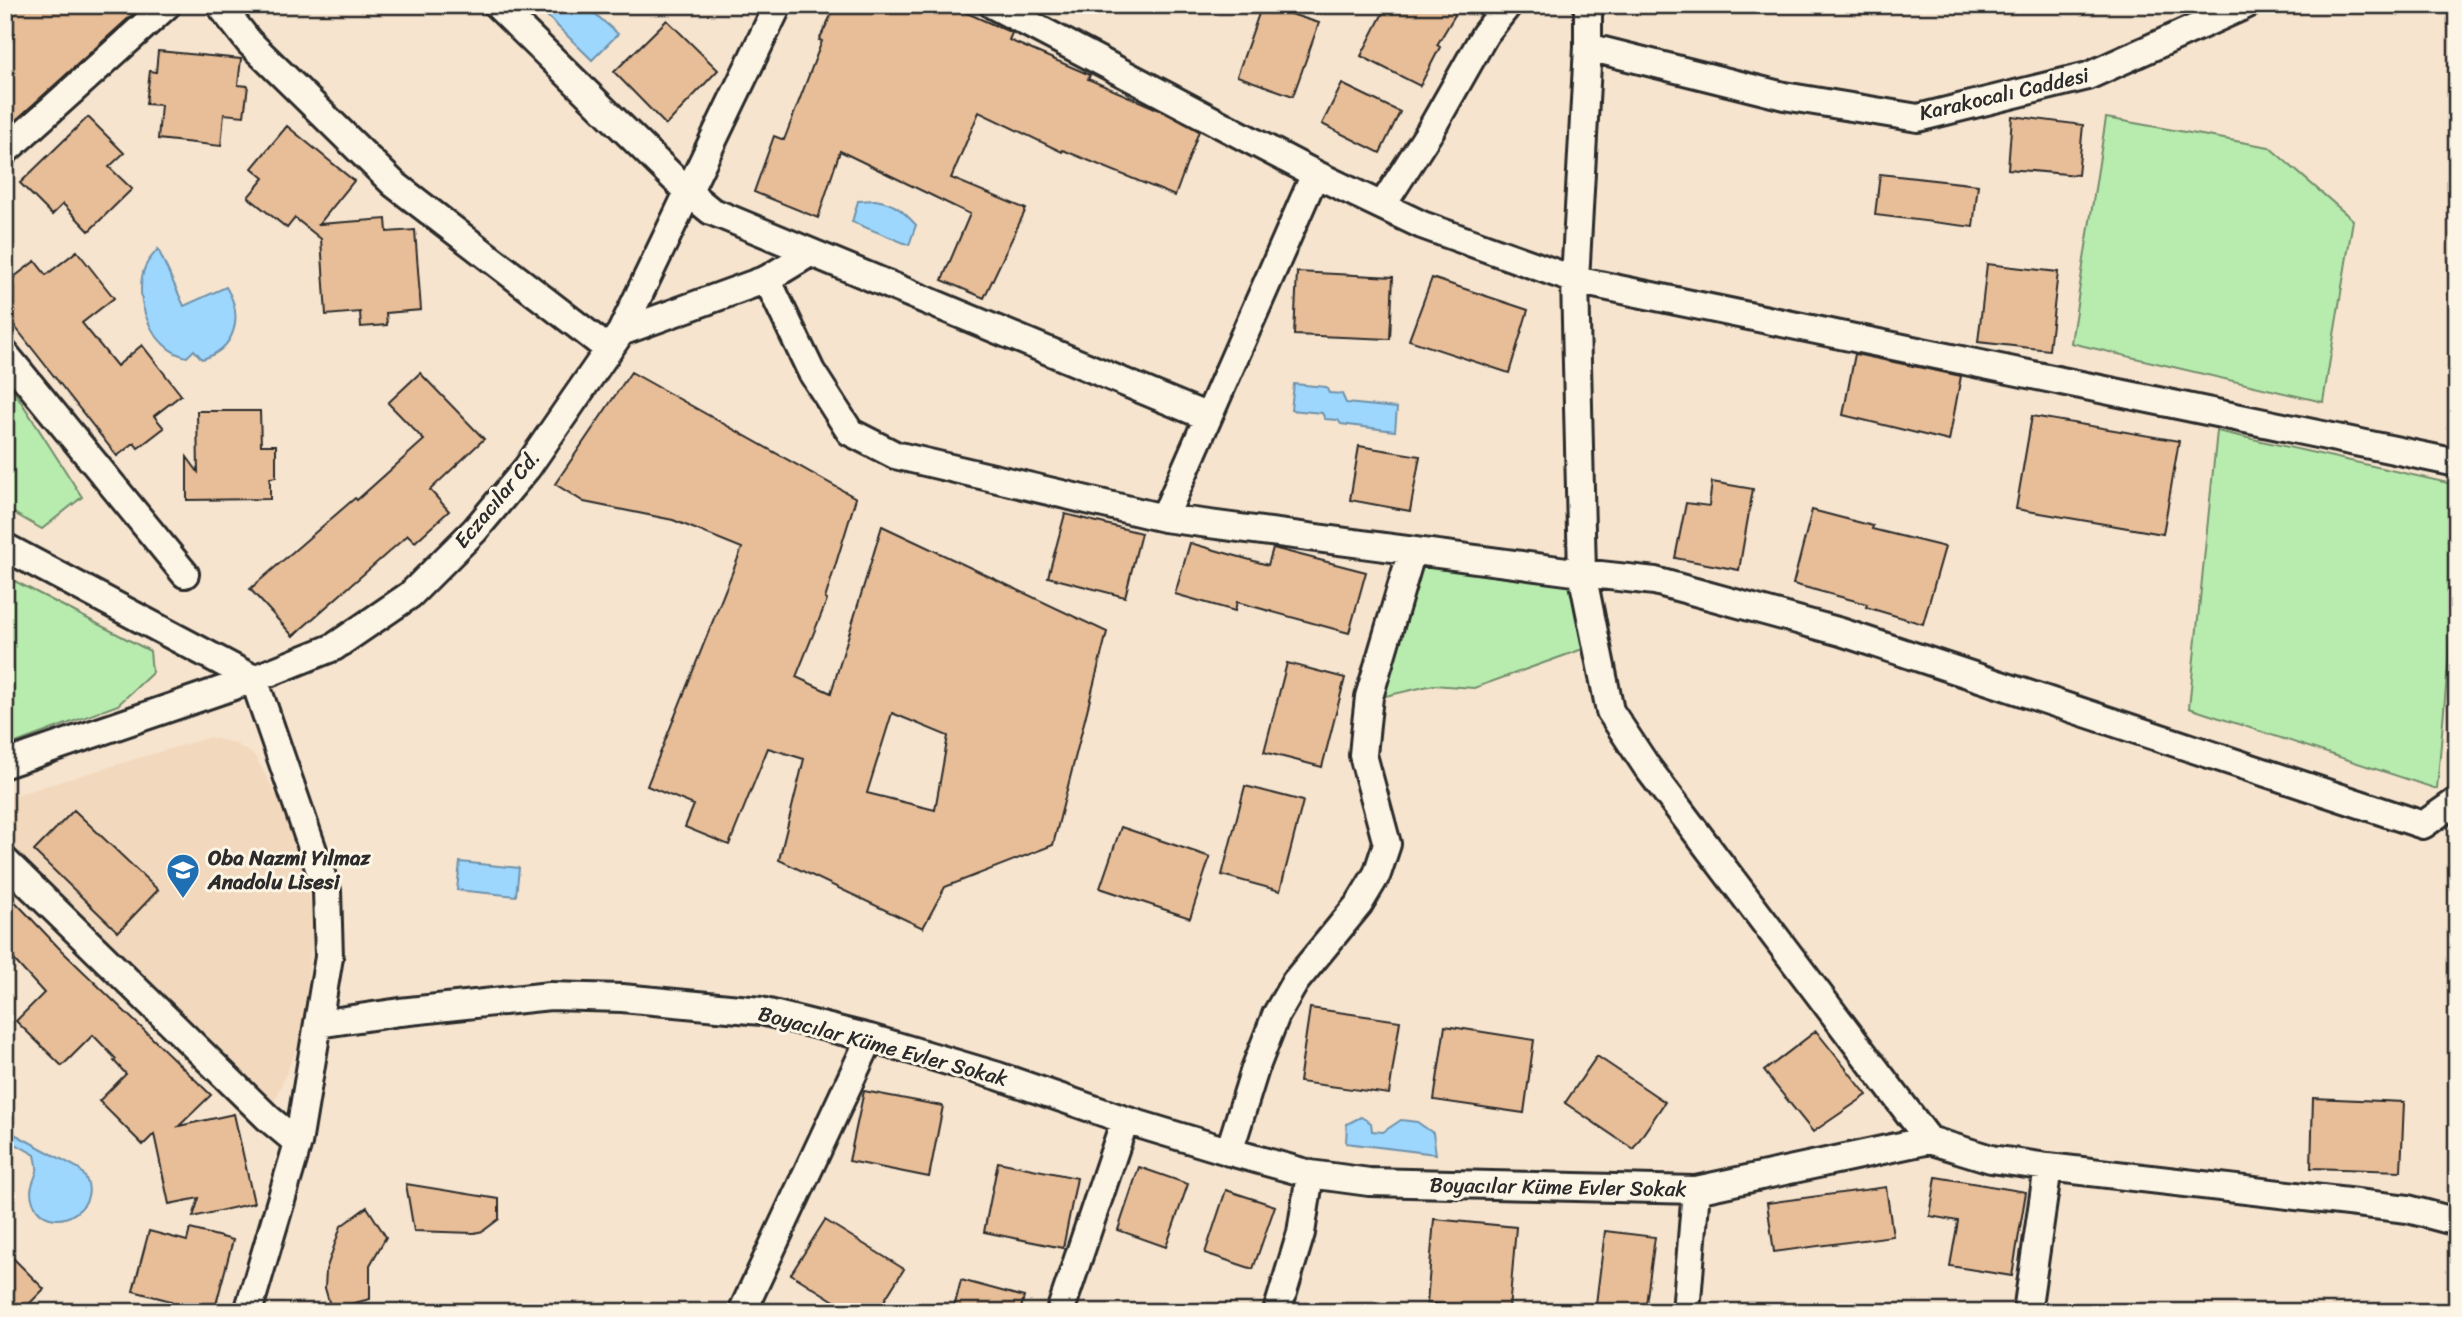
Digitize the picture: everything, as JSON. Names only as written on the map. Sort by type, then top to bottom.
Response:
[{"type":"street","points":[[5,151],[167,5]]},
{"type":"street","points":[[220,5],[249,42],[394,184],[615,340],[767,279],[810,253]]},
{"type":"street","points":[[496,5],[689,193],[711,211],[1208,416]]},
{"type":"street","name":"Eczacılar Cd.","points":[[5,764],[254,679],[334,647],[410,595],[475,530],[527,468],[615,340],[689,193],[778,5]]},
{"type":"street","points":[[993,5],[1315,174],[1422,225],[1575,279],[2457,463]]},
{"type":"street","points":[[1382,206],[1430,131],[1485,34],[1508,5]]},
{"type":"street","points":[[1588,5],[1575,279],[1582,573],[1609,711],[1647,767],[1928,1140],[1991,1159],[2408,1209],[2457,1222]]},
{"type":"street","name":"Karakocalı Caddesi","points":[[1588,47],[1784,96],[1918,118],[2088,76],[2246,5]]},
{"type":"street","points":[[1164,518],[1315,174]]},
{"type":"street","points":[[767,279],[811,371],[850,432],[895,455],[1164,518],[1655,581],[1841,632],[2423,825],[2457,801]]},
{"type":"street","points":[[5,354],[185,575]]},
{"type":"street","points":[[5,547],[254,679],[327,891],[329,957],[298,1143],[248,1312]]},
{"type":"street","points":[[1229,1152],[1255,1069],[1276,1015],[1295,982],[1360,904],[1377,874],[1387,844],[1363,755],[1369,697],[1412,551]]},
{"type":"street","points":[[5,861],[268,1118],[298,1143]]},
{"type":"street","name":"Boyacılar Küme Evler Sokak","points":[[318,1024],[550,996],[622,998],[761,1011],[870,1038],[998,1076],[1125,1120],[1229,1152],[1310,1174],[1368,1182],[1696,1190],[1928,1140]]},
{"type":"street","points":[[742,1312],[870,1038]]},
{"type":"street","points":[[1060,1312],[1125,1120]]},
{"type":"street","points":[[2026,1312],[2048,1167]]},
{"type":"street","points":[[1277,1312],[1301,1233],[1310,1174]]},
{"type":"street","points":[[1686,1312],[1696,1190]]},
{"type":"shaded area","name":"Oba Nazmi Yılmaz Anadolu Lisesi","points":[[209,737],[235,743],[255,756],[298,832],[307,869],[313,931],[302,1036],[271,1110],[5,852],[5,798]]},
{"type":"green space","points":[[2106,118],[2269,147],[2353,220],[2323,402],[2071,343]]},
{"type":"green space","points":[[5,382],[11,386],[82,497],[42,529],[5,508]]},
{"type":"green space","points":[[2217,431],[2457,485],[2457,563],[2437,789],[2189,708]]},
{"type":"green space","points":[[1417,557],[1577,578],[1591,646],[1474,688],[1433,685],[1377,698]]},
{"type":"green space","points":[[5,576],[150,651],[152,673],[118,705],[5,747]]},
{"type":"water","points":[[536,5],[585,5],[618,34],[592,60]]},
{"type":"water","points":[[875,200],[898,208],[916,225],[909,245],[852,222],[858,201]]},
{"type":"water","points":[[158,249],[184,306],[226,287],[232,298],[235,309],[233,330],[223,348],[214,354],[202,359],[194,350],[187,357],[175,352],[155,334],[148,321],[143,308],[142,280],[146,264]]},
{"type":"water","points":[[1294,384],[1326,387],[1329,393],[1342,394],[1346,403],[1397,408],[1395,431],[1341,424],[1338,420],[1325,419],[1322,413],[1291,410]]},
{"type":"water","points":[[460,862],[519,868],[516,896],[457,890]]},
{"type":"water","points":[[1361,1117],[1371,1123],[1372,1131],[1383,1132],[1401,1120],[1417,1122],[1433,1133],[1436,1154],[1346,1143],[1347,1124]]},
{"type":"water","points":[[5,1129],[78,1168],[87,1181],[89,1194],[84,1205],[64,1218],[52,1218],[41,1213],[33,1202],[31,1193],[37,1169],[35,1155],[5,1138]]},
{"type":"building","points":[[5,5],[143,5],[5,130]]},
{"type":"building","points":[[836,5],[949,5],[1012,33],[1009,40],[1090,75],[1088,79],[1162,111],[1199,131],[1175,196],[1063,150],[1062,152],[979,112],[951,178],[1026,209],[984,298],[942,280],[970,214],[840,151],[818,218],[754,192],[774,136],[784,140],[822,41],[819,40]]},
{"type":"building","points":[[1262,5],[1319,23],[1293,96],[1237,76]]},
{"type":"building","points":[[1387,5],[1461,5],[1437,45],[1440,47],[1420,86],[1361,56]]},
{"type":"building","points":[[667,20],[718,70],[666,125],[614,72]]},
{"type":"building","points":[[158,51],[241,59],[238,85],[248,86],[244,116],[224,114],[221,146],[158,139],[161,105],[146,104],[150,71],[156,72]]},
{"type":"building","points":[[1342,84],[1400,112],[1380,153],[1322,124]]},
{"type":"building","points":[[2012,116],[2083,125],[2078,175],[2008,169]]},
{"type":"building","points":[[88,117],[124,153],[109,167],[132,189],[89,231],[63,204],[52,215],[20,183]]},
{"type":"building","points":[[287,126],[354,181],[319,224],[386,219],[387,232],[415,230],[421,310],[386,313],[387,325],[361,327],[360,312],[326,315],[321,239],[295,218],[287,228],[248,197],[264,178],[252,168]]},
{"type":"building","points":[[1880,174],[1978,185],[1973,227],[1875,215]]},
{"type":"building","points":[[77,251],[114,298],[82,323],[117,366],[142,345],[181,395],[154,416],[164,428],[138,448],[134,443],[117,456],[5,314],[5,284],[35,261],[46,275]]},
{"type":"building","points":[[1987,264],[2058,272],[2049,350],[1978,342]]},
{"type":"building","points":[[1297,272],[1393,277],[1390,339],[1294,335]]},
{"type":"building","points":[[1432,278],[1528,310],[1509,373],[1409,340]]},
{"type":"building","points":[[1855,354],[1961,376],[1949,441],[1843,415]]},
{"type":"building","points":[[631,372],[856,498],[825,599],[827,600],[796,677],[831,693],[882,526],[1107,632],[1053,845],[945,887],[923,928],[779,860],[804,759],[768,748],[729,845],[685,827],[694,805],[647,786],[742,548],[673,520],[584,502],[555,484]],"holes":[[[892,713],[948,736],[935,810],[867,793]]]},
{"type":"building","points":[[420,373],[484,439],[430,490],[449,511],[415,542],[408,535],[293,636],[250,589],[424,440],[388,403]]},
{"type":"building","points":[[197,411],[260,411],[261,445],[276,445],[276,477],[270,478],[270,499],[187,500],[187,457],[198,472]]},
{"type":"building","points":[[2032,416],[2179,441],[2163,534],[2016,509]]},
{"type":"building","points":[[1359,446],[1420,456],[1410,511],[1350,500]]},
{"type":"building","points":[[1712,482],[1753,489],[1739,570],[1675,558],[1686,503],[1709,506]]},
{"type":"building","points":[[1812,510],[1873,526],[1872,529],[1945,547],[1923,624],[1866,607],[1867,604],[1793,584]]},
{"type":"building","points":[[1065,514],[1141,533],[1125,597],[1048,577]]},
{"type":"building","points":[[1190,543],[1268,565],[1273,548],[1366,572],[1349,633],[1237,602],[1235,611],[1175,594]]},
{"type":"building","points":[[1287,663],[1345,678],[1322,767],[1264,752]]},
{"type":"building","points":[[1245,786],[1303,801],[1280,891],[1222,875]]},
{"type":"building","points":[[74,810],[158,890],[118,932],[34,851]]},
{"type":"building","points":[[1121,827],[1210,857],[1190,918],[1100,888]]},
{"type":"building","points":[[5,891],[61,950],[211,1095],[179,1126],[234,1114],[254,1203],[193,1217],[199,1198],[169,1204],[154,1134],[143,1145],[99,1101],[126,1074],[114,1061],[116,1059],[93,1035],[62,1066],[16,1021],[44,993],[5,950]]},
{"type":"building","points":[[1310,1008],[1400,1021],[1389,1094],[1299,1082]]},
{"type":"building","points":[[1445,1026],[1534,1040],[1524,1113],[1434,1100]]},
{"type":"building","points":[[1816,1031],[1867,1095],[1813,1132],[1764,1071]]},
{"type":"building","points":[[1597,1056],[1665,1102],[1633,1149],[1565,1103]]},
{"type":"building","points":[[864,1091],[943,1106],[929,1177],[849,1161]]},
{"type":"building","points":[[2313,1098],[2404,1102],[2401,1171],[2311,1168]]},
{"type":"building","points":[[998,1162],[1077,1178],[1063,1248],[984,1232]]},
{"type":"building","points":[[1139,1167],[1188,1184],[1166,1247],[1118,1230]]},
{"type":"building","points":[[1936,1177],[2026,1192],[2012,1276],[1950,1266],[1958,1221],[1930,1216]]},
{"type":"building","points":[[406,1184],[499,1199],[499,1219],[483,1231],[474,1233],[414,1231]]},
{"type":"building","points":[[1886,1187],[1893,1236],[1774,1252],[1767,1203]]},
{"type":"building","points":[[1226,1190],[1275,1206],[1253,1269],[1205,1253]]},
{"type":"building","points":[[367,1207],[386,1237],[370,1265],[370,1299],[331,1309],[325,1288],[326,1270],[341,1226]]},
{"type":"building","points":[[1434,1219],[1516,1227],[1509,1310],[1427,1303]]},
{"type":"building","points":[[825,1220],[904,1269],[877,1312],[852,1312],[791,1274]]},
{"type":"building","points":[[190,1229],[233,1240],[214,1312],[168,1312],[171,1301],[133,1291],[149,1231],[187,1241]]},
{"type":"building","points":[[1605,1231],[1655,1237],[1645,1312],[1595,1312]]},
{"type":"building","points":[[5,1250],[44,1289],[21,1312],[5,1312]]},
{"type":"building","points":[[961,1280],[1024,1297],[1020,1312],[953,1312]]},
{"type":"place","name":"Oba Nazmi Yılmaz Anadolu Lisesi","points":[[183,900]]}]
